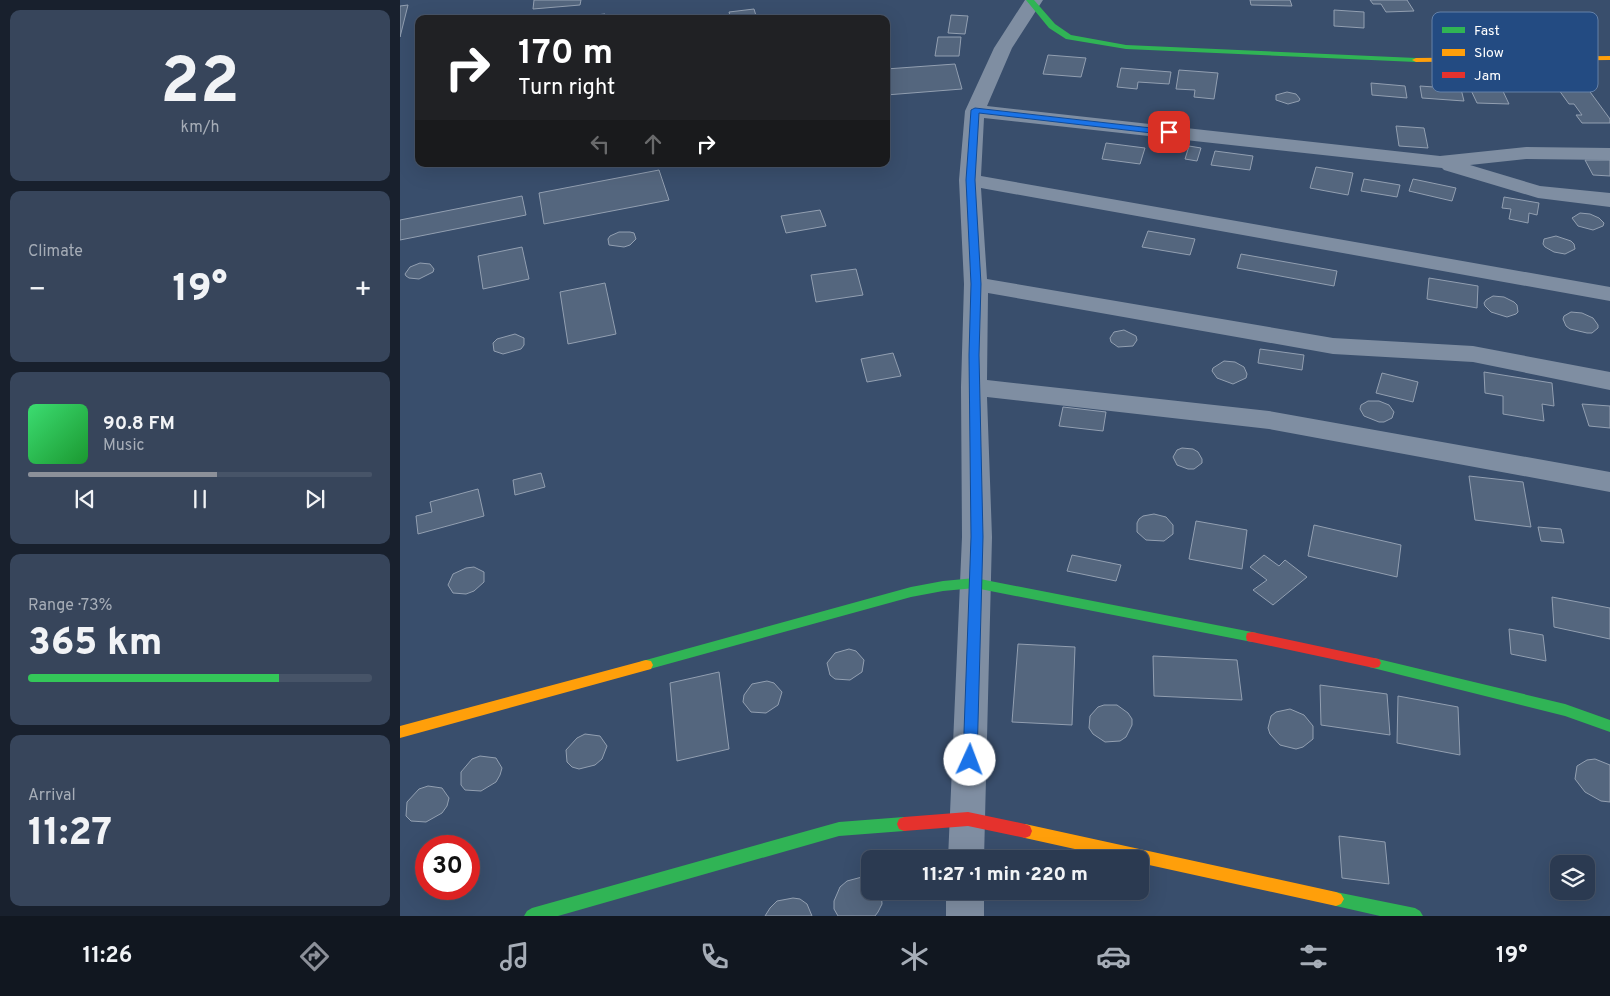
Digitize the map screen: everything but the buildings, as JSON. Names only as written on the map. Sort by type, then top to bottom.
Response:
[{"type":"street","points":[[966,850],[977,537],[974,387],[976,284],[970,180],[975,110],[1003,48],[1032,1],[1052,26],[1069,37],[1126,47],[1397,60],[1432,60]]},
{"type":"street","points":[[975,110],[1440,162],[1538,192],[1610,200]]},
{"type":"street","points":[[1440,162],[1526,153],[1610,154]]},
{"type":"street","points":[[970,180],[1610,294]]},
{"type":"street","points":[[976,284],[1333,346],[1472,354],[1610,381]]},
{"type":"street","points":[[974,387],[1269,420],[1610,482]]},
{"type":"street","points":[[400,732],[872,604],[902,593],[936,585],[975,583],[1337,654],[1565,710],[1610,726]]},
{"type":"street","points":[[532,916],[839,829],[968,819],[1415,916]]},
{"type":"street","points":[[965,900],[965,916]]},
{"type":"traffic: fast","points":[[1030,0],[1052,26],[1069,37],[1126,47],[1416,60]]},
{"type":"traffic: fast","points":[[646,665],[911,592],[975,583],[1252,637]]},
{"type":"traffic: fast","points":[[1374,663],[1565,710],[1610,726]]},
{"type":"traffic: fast","points":[[532,916],[839,829],[904,824]]},
{"type":"traffic: fast","points":[[1336,899],[1415,916]]},
{"type":"traffic: slow","points":[[1598,58],[1610,58]]},
{"type":"traffic: slow","points":[[1416,60],[1432,60]]},
{"type":"traffic: slow","points":[[400,732],[646,665]]},
{"type":"traffic: slow","points":[[1025,831],[1336,899]]},
{"type":"traffic: jam","points":[[1252,637],[1374,663]]},
{"type":"traffic: jam","points":[[904,824],[968,819],[1025,831]]},
{"type":"route","points":[[970,760],[977,537],[974,355],[976,284],[970,180],[975,110],[1169,132]]}]
